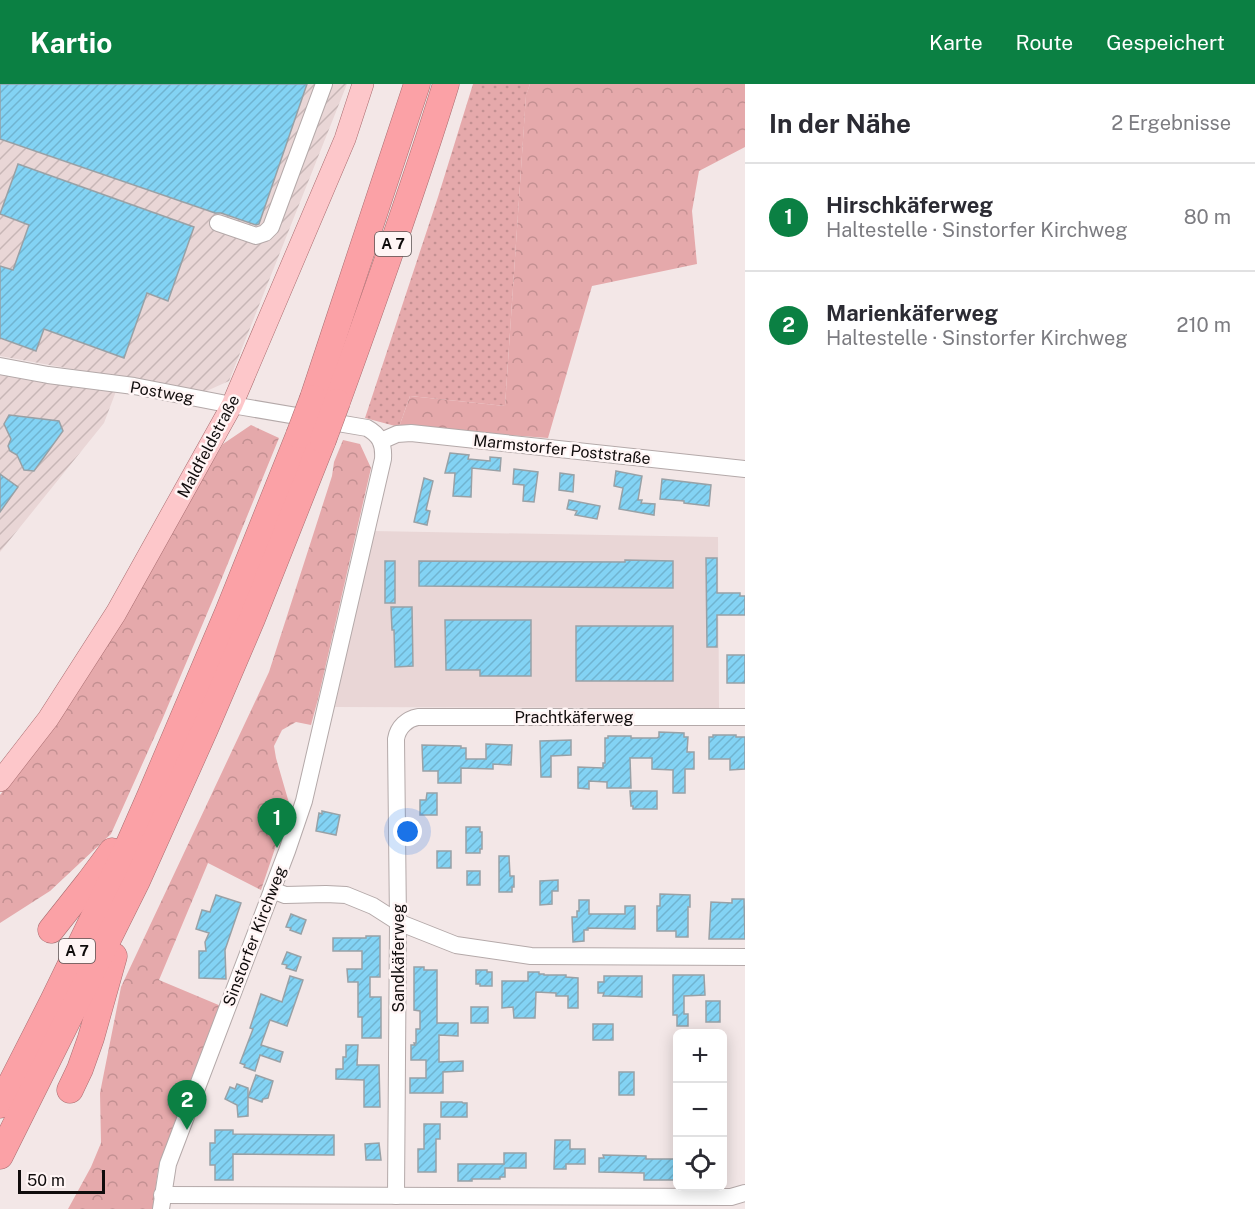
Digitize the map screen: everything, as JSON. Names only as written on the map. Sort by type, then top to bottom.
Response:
[{"type":"highway","name":"A 7","points":[[325,400],[417,84]]},
{"type":"highway","name":"A 7","points":[[0,1156],[137,881],[248,630],[311,437],[325,400],[385,270],[446,84]]},
{"type":"highway","name":"A 7","points":[[0,1105],[125,853],[228,612],[311,437]]},
{"type":"highway","points":[[51,930],[90,882],[150,796]]},
{"type":"highway","points":[[70,1090],[92,1038],[107,978],[137,881]]},
{"type":"main road","name":"Maldfeldstraße","points":[[0,782],[48,719],[116,613],[232,405],[345,139],[363,84]]},
{"type":"street","points":[[218,223],[256,236],[265,233],[271,227],[324,84]]},
{"type":"street","name":"Postweg","points":[[0,366],[48,375],[134,386],[367,428],[375,433],[382,445]]},
{"type":"street","name":"Marmstorfer Poststraße","points":[[382,445],[397,434],[411,433],[745,469]]},
{"type":"street","name":"Sinstorfer Kirchweg","points":[[162,1202],[168,1164],[304,801],[383,459],[382,445]]},
{"type":"street","name":"Prachtkäferweg","points":[[405,723],[422,717],[745,717]]},
{"type":"street","name":"Sandkäferweg","points":[[396,1196],[398,922],[396,739],[398,731],[405,723]]},
{"type":"street","points":[[272,890],[285,895],[346,895],[373,906],[398,922],[456,945],[531,956],[745,957]]},
{"type":"street","points":[[162,1202],[317,1202],[396,1196],[536,1203],[731,1197],[745,1193]]},
{"type":"shaded area","points":[[0,84],[347,84],[229,381],[202,393],[121,378],[104,423],[0,552],[0,358],[94,373],[0,356]]},
{"type":"shaded area","points":[[372,531],[718,537],[719,708],[335,707]]},
{"type":"green space","points":[[473,84],[530,84],[526,96],[505,406],[410,396],[399,427],[365,418],[438,197]]},
{"type":"green space","points":[[530,84],[745,84],[745,147],[699,171],[692,211],[697,264],[592,286],[548,438],[399,427],[410,396],[505,406],[526,95]]},
{"type":"green space","points":[[251,425],[279,438],[162,720],[111,834],[50,891],[0,923],[0,795],[28,760],[120,618],[223,444]]},
{"type":"green space","points":[[343,440],[360,444],[371,468],[311,725],[296,722],[282,730],[274,746],[289,803],[261,890],[208,863],[159,980],[221,1006],[158,1169],[153,1209],[68,1209],[101,1143],[100,1093],[121,987],[269,672],[332,476],[334,462]]},
{"type":"building","points":[[0,84],[307,84],[259,224],[256,225],[0,139]]},
{"type":"building","points":[[18,164],[194,227],[168,301],[147,293],[124,358],[44,329],[36,351],[0,338],[0,266],[13,270],[29,225],[0,214]]},
{"type":"building","points":[[9,415],[59,421],[63,431],[34,471],[24,470],[17,455],[10,451],[8,446],[11,439],[4,424]]},
{"type":"building","points":[[450,453],[469,455],[468,459],[490,461],[490,457],[501,458],[500,471],[472,468],[471,497],[453,496],[455,473],[445,473]]},
{"type":"building","points":[[514,469],[538,472],[534,502],[523,501],[524,485],[513,484]]},
{"type":"building","points":[[616,471],[642,476],[638,500],[642,500],[641,503],[655,504],[654,515],[619,509],[623,488],[614,486]]},
{"type":"building","points":[[560,473],[574,475],[573,492],[559,490]]},
{"type":"building","points":[[0,474],[18,487],[0,512]]},
{"type":"building","points":[[424,478],[433,481],[426,510],[430,511],[427,525],[414,522]]},
{"type":"building","points":[[662,479],[711,485],[709,506],[660,499]]},
{"type":"building","points":[[569,500],[600,506],[597,519],[575,515],[577,511],[567,509]]},
{"type":"building","points":[[706,558],[717,558],[717,593],[740,593],[740,596],[745,596],[745,615],[717,615],[717,647],[707,647]]},
{"type":"building","points":[[625,560],[673,561],[673,588],[419,586],[419,561],[625,562]]},
{"type":"building","points":[[385,561],[395,561],[395,603],[385,603]]},
{"type":"building","points":[[391,607],[412,607],[413,666],[395,667]]},
{"type":"building","points":[[445,620],[531,620],[531,676],[480,676],[480,670],[446,670]]},
{"type":"building","points":[[576,626],[673,626],[673,681],[576,681]]},
{"type":"building","points":[[727,655],[745,655],[745,683],[727,683]]},
{"type":"building","points":[[659,732],[684,733],[684,737],[688,737],[687,752],[694,752],[694,769],[685,769],[685,793],[673,793],[673,770],[652,769],[652,758],[630,758],[631,788],[607,788],[607,782],[589,781],[589,789],[578,788],[578,767],[603,768],[605,738],[631,736],[631,738],[657,738]]},
{"type":"building","points":[[713,735],[745,737],[745,769],[730,770],[730,759],[709,759],[709,737]]},
{"type":"building","points":[[571,740],[571,755],[551,756],[551,777],[541,777],[540,741]]},
{"type":"building","points":[[486,744],[512,745],[511,765],[493,764],[493,769],[461,768],[461,783],[438,783],[438,771],[423,771],[422,745],[461,746],[461,748],[466,748],[466,759],[486,759]]},
{"type":"building","points":[[630,791],[657,791],[657,809],[633,809]]},
{"type":"building","points":[[427,793],[437,793],[437,815],[420,815],[420,800],[426,800]]},
{"type":"building","points":[[322,811],[340,815],[336,835],[316,831],[319,813],[322,814]]},
{"type":"building","points":[[466,827],[480,827],[482,849],[480,853],[466,853]]},
{"type":"building","points":[[437,851],[451,851],[451,868],[437,868]]},
{"type":"building","points":[[499,856],[509,856],[510,876],[514,876],[512,892],[499,892]]},
{"type":"building","points":[[467,871],[480,871],[480,885],[467,885]]},
{"type":"building","points":[[558,880],[558,891],[552,891],[552,904],[540,905],[540,881]]},
{"type":"building","points":[[660,894],[690,895],[688,937],[676,937],[676,931],[657,931],[657,906],[660,906]]},
{"type":"building","points":[[216,895],[241,903],[225,950],[226,979],[199,978],[199,951],[206,951],[205,942],[209,933],[196,929],[202,910],[210,912]]},
{"type":"building","points":[[732,899],[744,899],[745,939],[709,939],[711,902],[732,903]]},
{"type":"building","points":[[579,900],[589,900],[589,914],[625,914],[625,906],[635,906],[635,929],[588,928],[584,930],[584,941],[573,942],[572,917],[577,917]]},
{"type":"building","points":[[291,914],[306,920],[301,934],[286,927]]},
{"type":"building","points":[[366,936],[380,936],[380,977],[370,977],[370,997],[381,997],[381,1038],[362,1038],[362,1017],[358,1017],[358,982],[348,982],[347,969],[362,969],[362,951],[333,951],[333,938],[366,938]]},
{"type":"building","points":[[287,952],[301,957],[296,971],[282,964]]},
{"type":"building","points":[[414,967],[437,970],[437,1023],[458,1023],[458,1036],[439,1035],[439,1062],[463,1061],[463,1071],[443,1072],[443,1093],[410,1093],[410,1078],[426,1078],[426,1060],[411,1060],[411,1045],[416,1043],[416,1029],[420,1029],[420,1011],[414,1010]]},
{"type":"building","points":[[476,970],[492,972],[492,986],[476,984]]},
{"type":"building","points":[[528,972],[578,978],[578,1008],[568,1008],[568,996],[536,992],[535,1018],[514,1018],[513,1007],[502,1008],[502,981],[528,981]]},
{"type":"building","points":[[673,975],[704,975],[705,995],[684,996],[684,1014],[688,1014],[688,1026],[677,1026],[677,1015],[673,1015]]},
{"type":"building","points":[[290,976],[303,980],[287,1026],[270,1020],[261,1045],[283,1052],[280,1062],[260,1055],[255,1071],[244,1067],[245,1065],[240,1063],[253,1029],[250,1028],[261,994],[282,1002]]},
{"type":"building","points":[[604,976],[642,976],[642,997],[603,996],[604,993],[598,993],[598,982],[604,982]]},
{"type":"building","points":[[706,1001],[720,1001],[720,1022],[706,1022]]},
{"type":"building","points":[[471,1007],[488,1007],[488,1023],[471,1023]]},
{"type":"building","points":[[593,1024],[613,1024],[613,1040],[593,1040]]},
{"type":"building","points":[[346,1045],[358,1045],[357,1065],[379,1065],[380,1107],[364,1107],[364,1080],[336,1079],[336,1069],[343,1069]]},
{"type":"building","points":[[619,1072],[634,1072],[634,1095],[619,1095]]},
{"type":"building","points":[[256,1075],[273,1081],[268,1098],[263,1099],[262,1102],[248,1097]]},
{"type":"building","points":[[237,1084],[248,1088],[248,1116],[238,1117],[237,1105],[225,1099],[230,1087],[235,1089]]},
{"type":"building","points":[[441,1102],[467,1103],[467,1117],[441,1117]]},
{"type":"building","points":[[424,1124],[440,1124],[440,1139],[436,1139],[436,1172],[418,1172],[418,1149],[424,1149]]},
{"type":"building","points":[[215,1130],[233,1130],[233,1134],[334,1135],[334,1155],[233,1154],[233,1180],[215,1180],[215,1165],[210,1165],[210,1143],[215,1143]]},
{"type":"building","points":[[555,1140],[570,1140],[570,1149],[585,1149],[585,1164],[566,1164],[566,1169],[554,1169]]},
{"type":"building","points":[[379,1143],[381,1160],[366,1160],[365,1144]]},
{"type":"building","points":[[504,1153],[526,1153],[526,1168],[505,1168],[505,1177],[500,1177],[500,1179],[458,1181],[458,1164],[504,1164]]},
{"type":"building","points":[[603,1155],[673,1159],[673,1180],[644,1180],[644,1173],[599,1172],[599,1158],[604,1158]]},
{"type":"place","name":"Hirschkäferweg","points":[[277,848]]},
{"type":"place","name":"Marienkäferweg","points":[[187,1130]]}]
